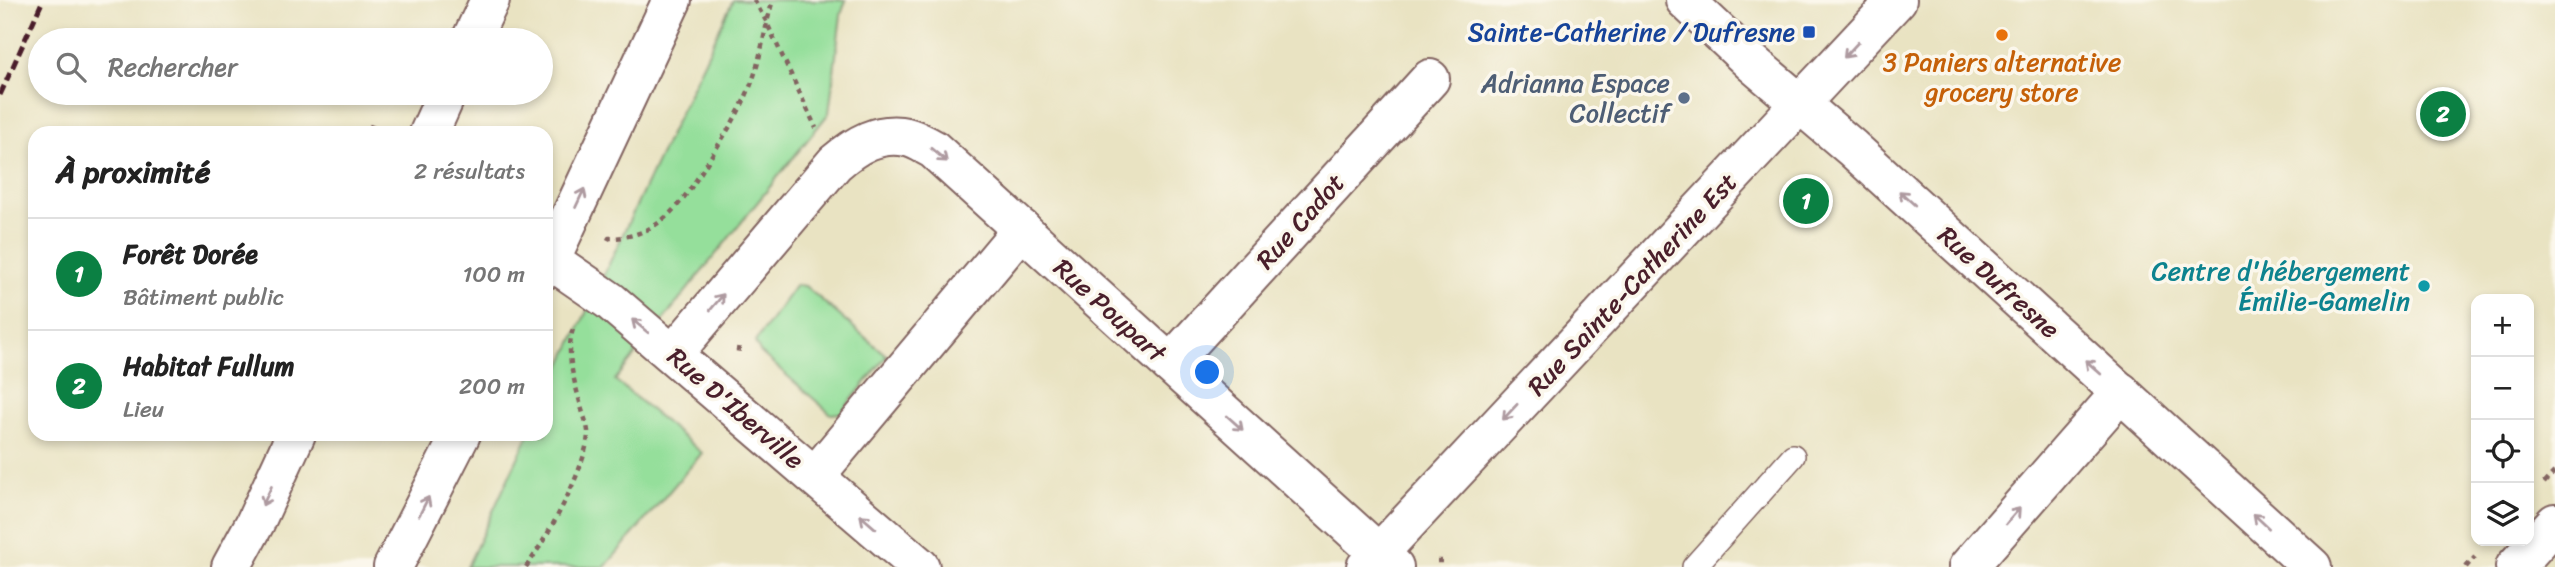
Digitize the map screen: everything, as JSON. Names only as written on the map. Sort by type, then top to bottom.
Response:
[{"type":"street","points":[[477,28],[490,0]]},
{"type":"street","points":[[553,251],[672,0]]},
{"type":"street","name":"Rue Dufresne","points":[[1685,0],[2312,567]]},
{"type":"street","name":"Rue Sainte-Catherine Est","points":[[1379,563],[1897,0]]},
{"type":"street","name":"Rue Cadot","points":[[1170,364],[1430,79]]},
{"type":"street","points":[[432,126],[442,105]]},
{"type":"street","name":"Rue Poupart","points":[[673,354],[835,163],[855,146],[876,137],[908,137],[933,149],[1170,364],[1379,563]]},
{"type":"street","points":[[815,476],[1021,229]]},
{"type":"street","name":"Rue D'Iberville","points":[[553,265],[611,301],[920,567]]},
{"type":"street","points":[[1968,567],[2121,392]]},
{"type":"street","points":[[231,567],[255,523],[293,441]]},
{"type":"street","points":[[393,567],[457,441]]},
{"type":"street","points":[[2515,567],[2555,523]]},
{"type":"lane","points":[[1695,567],[1793,456]]},
{"type":"path","points":[[754,0],[817,130]]},
{"type":"path","points":[[609,238],[629,238],[660,222],[688,194],[737,116],[754,77],[773,0]]},
{"type":"path","points":[[526,567],[552,527],[569,492],[582,458],[588,431],[572,370],[570,338]]},
{"type":"path","points":[[736,349],[743,350]]},
{"type":"path","points":[[1437,561],[1446,561]]},
{"type":"green space","points":[[733,0],[846,0],[841,15],[829,113],[615,380],[702,453],[605,567],[467,567],[526,441],[553,441],[553,383]]},
{"type":"green space","points":[[796,285],[805,286],[887,356],[841,413],[831,414],[760,352],[755,342]]},
{"type":"railway","points":[[30,28],[43,0]]},
{"type":"railway","points":[[0,95],[28,33]]},
{"type":"place","name":"Sainte-Catherine / Dufresne","points":[[1809,32]]},
{"type":"place","name":"3 Paniers alternative grocery store","points":[[2002,35]]},
{"type":"place","name":"Adrianna Espace Collectif","points":[[1684,98]]},
{"type":"place","name":"Habitat Fullum","points":[[2443,114]]},
{"type":"place","name":"Forêt Dorée","points":[[1806,201]]},
{"type":"place","name":"Centre d'hébergement Émilie-Gamelin","points":[[2424,286]]}]
